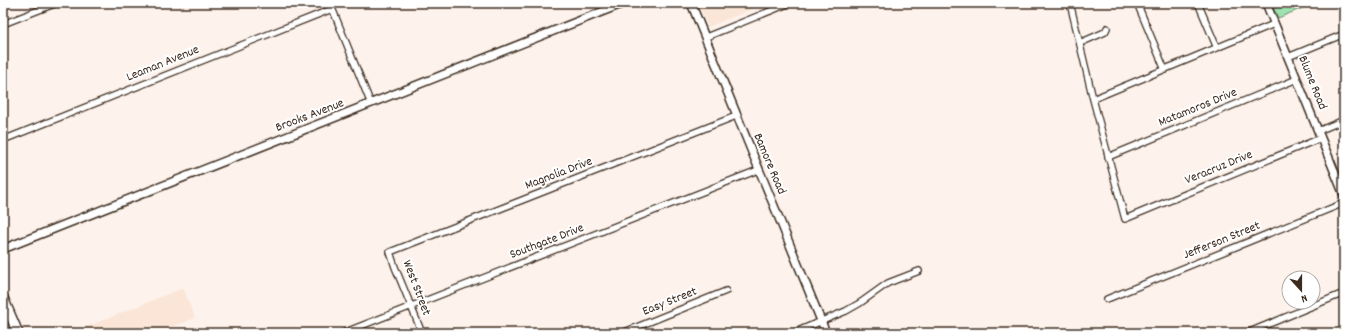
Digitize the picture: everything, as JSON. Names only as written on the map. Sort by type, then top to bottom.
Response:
[{"type":"main road","points":[[3,298],[6,316],[18,333]]},
{"type":"street","points":[[3,24],[57,3]]},
{"type":"street","points":[[330,3],[371,104]]},
{"type":"street","name":"Brooks Avenue","points":[[3,249],[624,3]]},
{"type":"street","name":"Bamore Road","points":[[691,3],[706,37],[758,170],[826,333]]},
{"type":"street","points":[[706,37],[790,3]]},
{"type":"street","points":[[1070,3],[1108,157]]},
{"type":"street","points":[[1137,3],[1165,70]]},
{"type":"street","points":[[1198,3],[1217,48]]},
{"type":"street","name":"Blume Road","points":[[1266,3],[1344,194]]},
{"type":"street","name":"Leaman Avenue","points":[[3,140],[332,9]]},
{"type":"street","points":[[1093,99],[1274,24]]},
{"type":"street","points":[[1080,43],[1105,32],[1107,28]]},
{"type":"street","points":[[1288,57],[1344,34]]},
{"type":"street","name":"Matamoros Drive","points":[[1108,157],[1297,79]]},
{"type":"street","name":"Magnolia Drive","points":[[390,252],[736,116]]},
{"type":"street","points":[[1318,131],[1344,120]]},
{"type":"street","name":"Veracruz Drive","points":[[1108,157],[1125,219],[1321,138]]},
{"type":"street","name":"Southgate Drive","points":[[343,333],[758,170]]},
{"type":"street","name":"Jefferson Street","points":[[1108,299],[1344,203]]},
{"type":"street","name":"West Street","points":[[390,252],[422,333]]},
{"type":"street","points":[[793,333],[846,311],[888,283],[919,271]]},
{"type":"street","name":"Easy Street","points":[[622,333],[726,291]]},
{"type":"street","points":[[1247,333],[1344,293]]},
{"type":"shaded area","points":[[698,3],[767,3],[708,27]]},
{"type":"shaded area","points":[[183,288],[195,318],[157,333],[71,333]]},
{"type":"green space","points":[[1271,3],[1315,3],[1278,18]]}]
